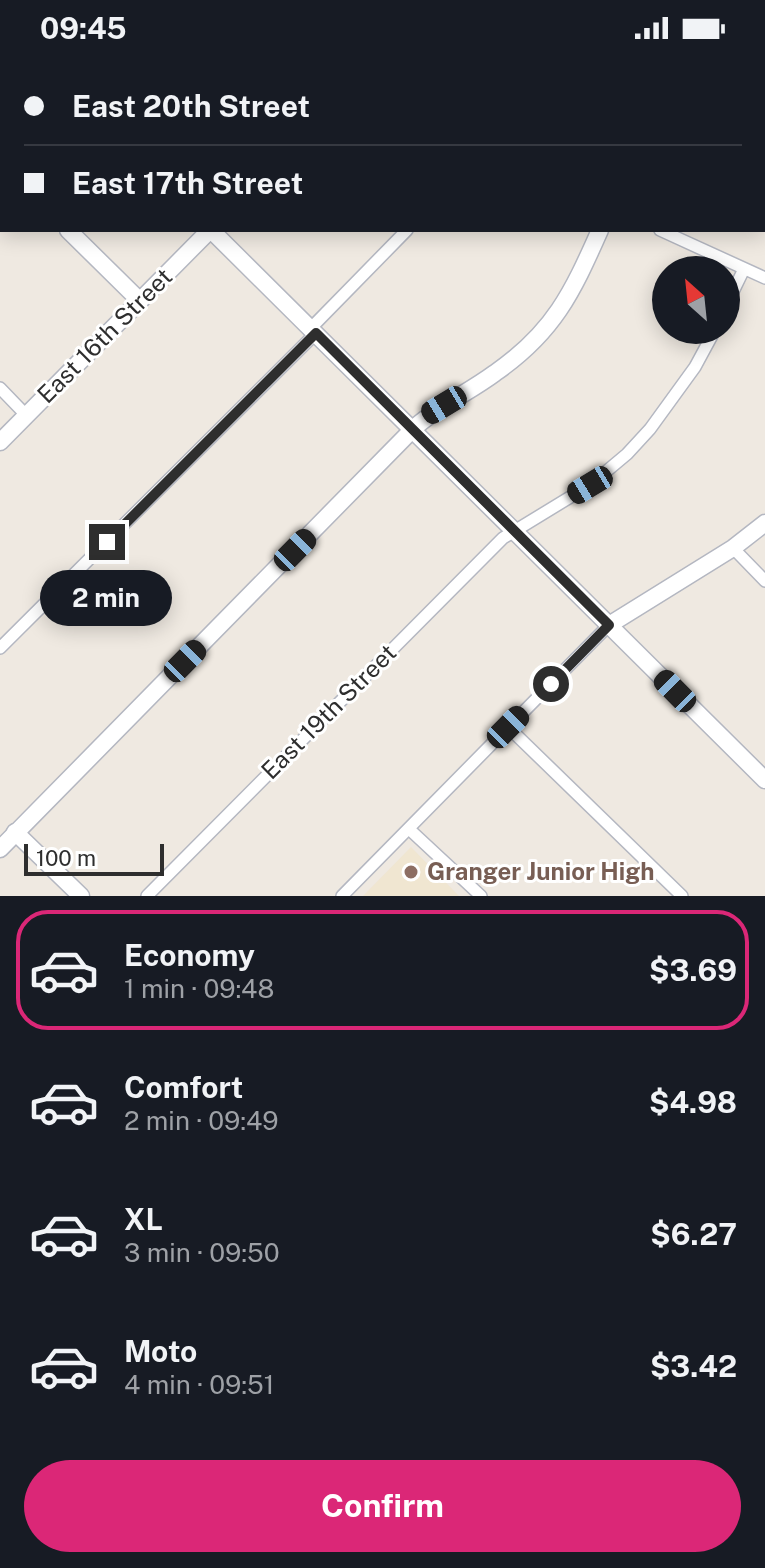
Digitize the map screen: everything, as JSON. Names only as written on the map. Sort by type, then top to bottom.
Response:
[{"type":"street","points":[[70,232],[140,301]]},
{"type":"street","name":"East 16th Street","points":[[0,442],[208,232]]},
{"type":"street","points":[[212,232],[765,780]]},
{"type":"street","points":[[0,648],[314,331],[405,232]]},
{"type":"street","points":[[0,849],[413,429],[428,415],[495,374],[545,331],[572,291],[599,232]]},
{"type":"street","points":[[664,232],[765,278]]},
{"type":"street","points":[[740,277],[744,269]]},
{"type":"street","name":"East 19th Street","points":[[147,896],[503,538],[590,485],[627,454],[650,429],[695,367],[707,344]]},
{"type":"street","points":[[0,388],[26,415]]},
{"type":"street","points":[[342,896],[609,625],[733,548],[765,523]]},
{"type":"street","points":[[733,548],[765,581]]},
{"type":"street","points":[[508,727],[682,896]]},
{"type":"street","points":[[409,829],[481,896]]},
{"type":"street","points":[[15,832],[81,896]]},
{"type":"shaded area","name":"Granger Junior High","points":[[411,847],[459,896],[363,896]]},
{"type":"place","name":"Granger Junior High","points":[[411,872]]},
{"type":"route","points":[[107,542],[316,333],[609,625],[551,684]]}]
